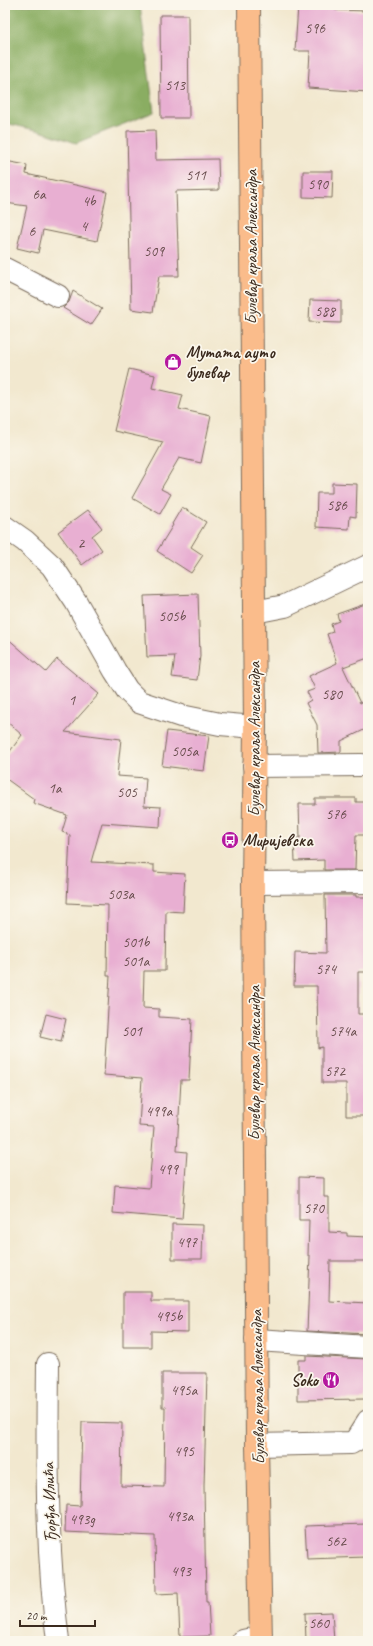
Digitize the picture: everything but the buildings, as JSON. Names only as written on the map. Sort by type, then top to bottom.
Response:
[{"type":"main road","name":"Булевар краља Александра","points":[[249,5],[255,727],[253,883],[257,1445],[255,1640]]},
{"type":"street","points":[[5,269],[58,296]]},
{"type":"street","points":[[5,527],[26,540],[52,566],[76,602],[127,690],[139,702],[181,716],[220,724],[255,727]]},
{"type":"street","points":[[254,612],[285,606],[368,566]]},
{"type":"street","points":[[254,766],[362,765]]},
{"type":"street","points":[[253,883],[368,882]]},
{"type":"street","points":[[256,1340],[368,1347]]},
{"type":"street","name":"Ђорђа Илића","points":[[48,1364],[47,1490],[58,1641]]},
{"type":"street","points":[[257,1445],[351,1443],[356,1440],[368,1421]]},
{"type":"green space","points":[[5,5],[140,5],[154,112],[76,143],[40,131],[5,123]]},
{"type":"place","name":"Мутата ауто булевар","points":[[173,362]]},
{"type":"place","name":"Миријевска","points":[[230,840]]},
{"type":"place","name":"Soko","points":[[331,1380]]}]
